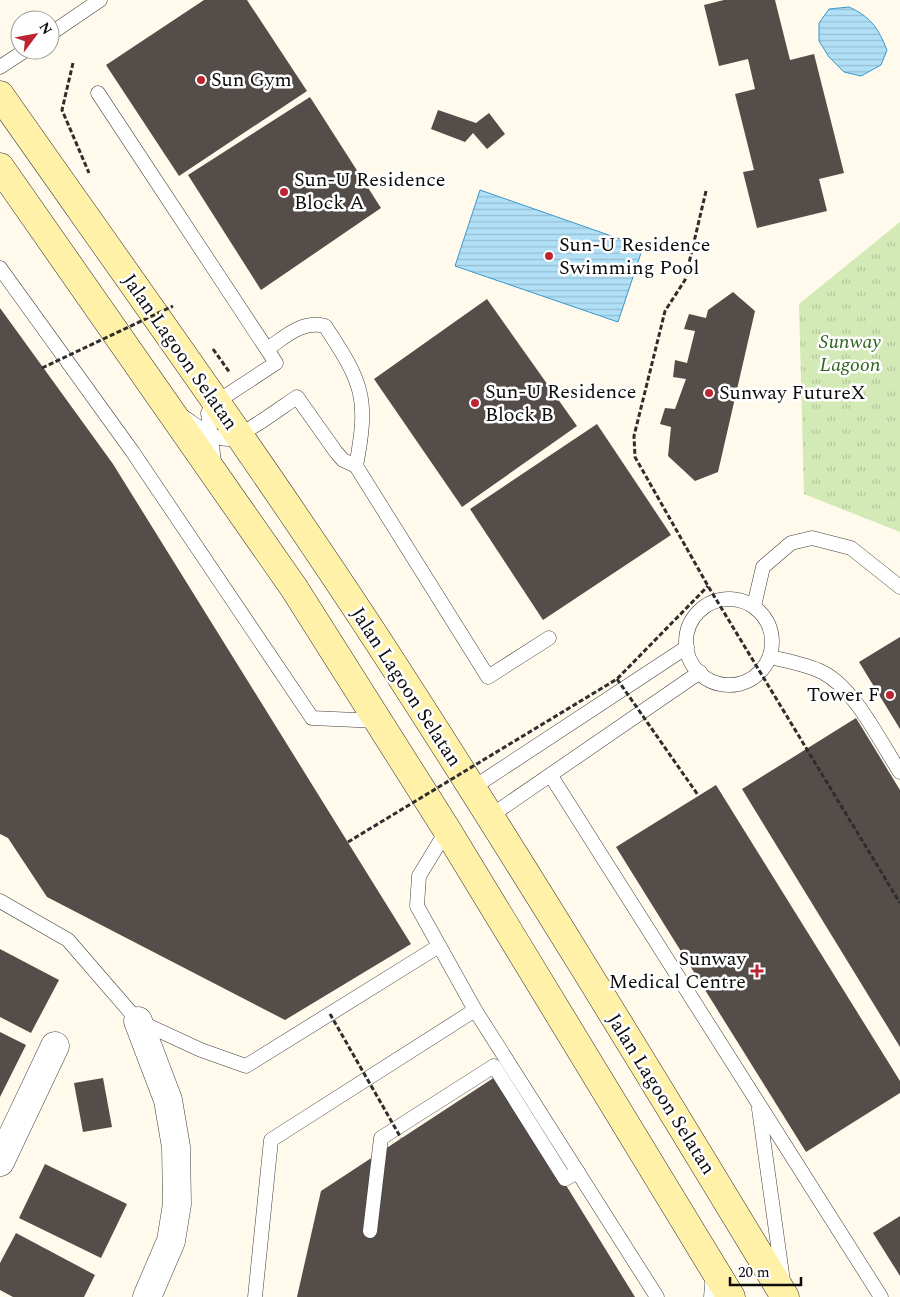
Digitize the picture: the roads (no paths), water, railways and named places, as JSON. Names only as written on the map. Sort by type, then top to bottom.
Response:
[{"type":"main road","name":"Jalan Lagoon Selatan","points":[[0,95],[239,436],[377,640],[489,817],[785,1297]]},
{"type":"main road","name":"Jalan Lagoon Selatan","points":[[0,167],[294,588],[446,830],[731,1297]]},
{"type":"street","points":[[138,1021],[168,1100],[176,1148],[176,1204],[171,1241],[147,1297]]},
{"type":"street","points":[[0,1162],[56,1046]]},
{"type":"lane","points":[[60,27],[100,0]]},
{"type":"lane","points":[[0,68],[12,60]]},
{"type":"lane","points":[[98,93],[276,363],[215,403],[208,413],[216,474]]},
{"type":"lane","points":[[0,268],[132,451],[312,718],[378,721]]},
{"type":"lane","points":[[267,349],[301,327],[312,323],[325,326],[352,367],[359,385],[363,415],[356,466]]},
{"type":"lane","points":[[169,408],[209,432],[227,439],[239,436],[297,397],[336,452],[343,460],[356,466],[488,677],[549,638]]},
{"type":"lane","points":[[754,606],[763,567],[791,543],[812,538],[850,548],[900,587]]},
{"type":"lane","points":[[727,599],[741,600],[754,606],[764,616],[770,629],[772,643],[770,657],[763,669],[752,678],[739,684],[711,681],[691,661],[687,647],[687,633],[692,620],[701,609],[713,602],[727,599]]},
{"type":"lane","points":[[471,789],[687,647]]},
{"type":"lane","points":[[770,657],[824,673],[839,684],[853,699],[900,772]]},
{"type":"lane","points":[[489,817],[700,672]]},
{"type":"lane","points":[[551,776],[758,1106],[818,1196],[880,1297]]},
{"type":"lane","points":[[446,830],[419,876],[417,906],[475,1010],[657,1297]]},
{"type":"lane","points":[[0,901],[68,940],[138,1021],[201,1050],[246,1066],[439,946]]},
{"type":"lane","points":[[255,1297],[271,1140],[475,1010]]},
{"type":"lane","points":[[370,1231],[381,1138],[494,1066],[565,1179],[578,1172]]},
{"type":"lane","points":[[758,1106],[785,1297]]},
{"type":"lane","points":[[711,1297],[713,1267]]},
{"type":"water","points":[[849,7],[863,15],[873,24],[887,50],[881,65],[861,76],[844,72],[829,57],[819,41],[819,23],[829,9]]},
{"type":"water","name":"Sun-U Residence Swimming Pool","points":[[480,190],[643,247],[618,322],[455,266]]},
{"type":"place","name":"Sun Gym","points":[[201,80]]},
{"type":"place","name":"Sun-U Residence Block A","points":[[284,192]]},
{"type":"place","name":"Sun-U Residence Swimming Pool","points":[[549,256]]},
{"type":"place","name":"Sunway FutureX","points":[[709,393]]},
{"type":"place","name":"Sun-U Residence Block B","points":[[475,403]]},
{"type":"place","name":"Tower F","points":[[890,695]]},
{"type":"place","name":"Sunway Medical Centre","points":[[757,971]]},
{"type":"park label","name":"Sunway Lagoon","points":[[850,354]]}]
